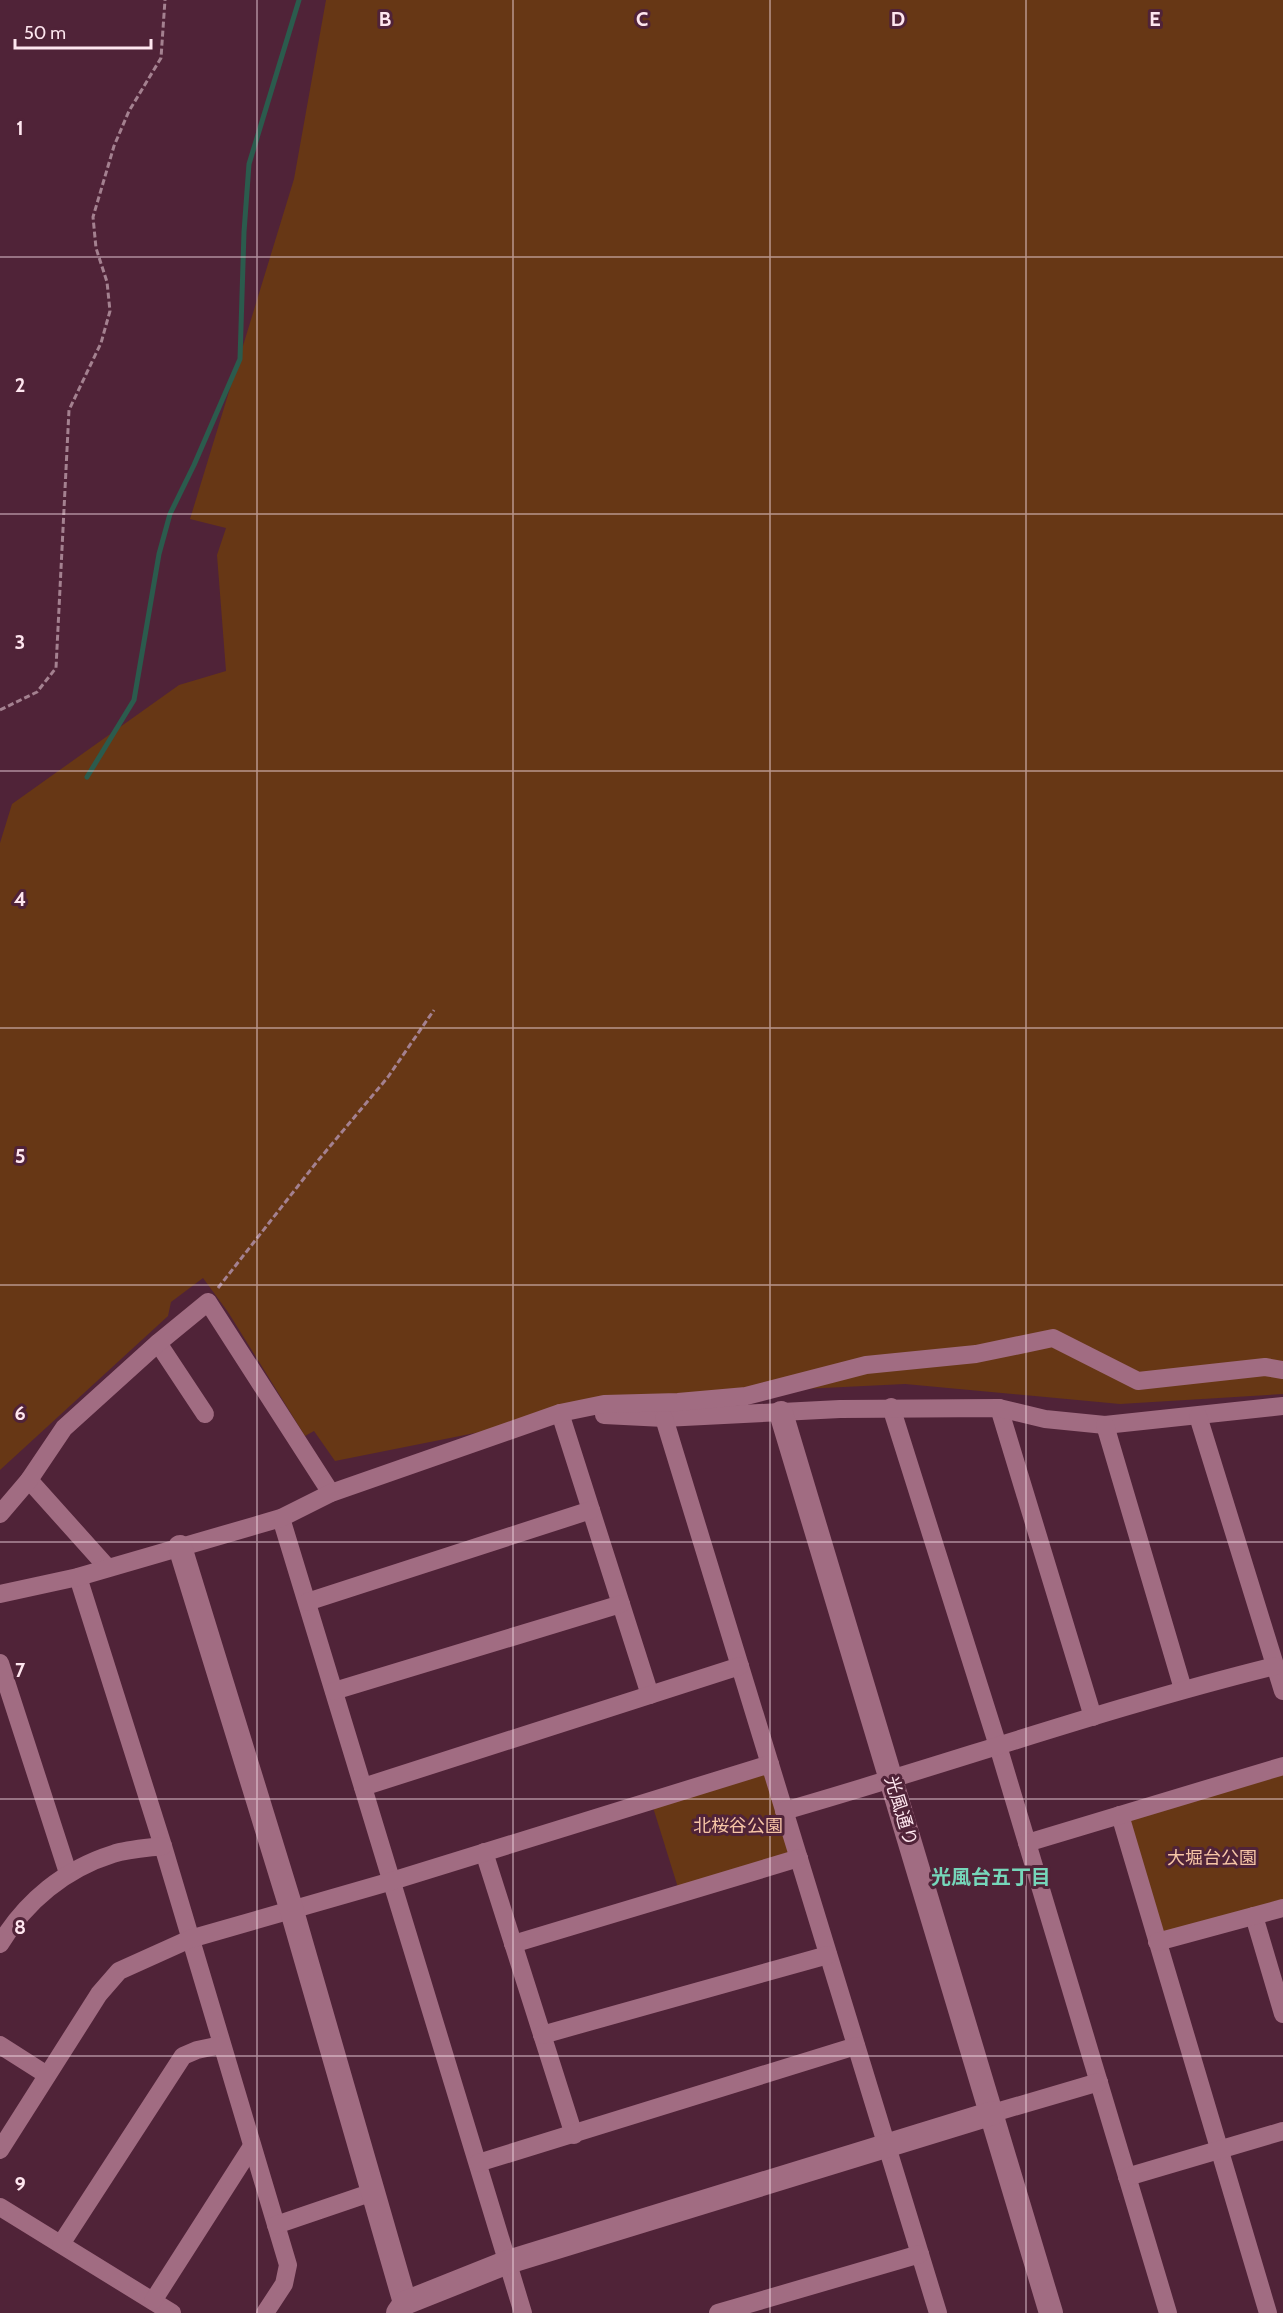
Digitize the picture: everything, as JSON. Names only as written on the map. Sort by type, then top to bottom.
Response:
[{"type":"street","points":[[0,1514],[29,1480],[64,1428],[158,1343],[208,1302],[331,1493]]},
{"type":"street","points":[[0,1594],[78,1577],[281,1518],[331,1493],[560,1413],[604,1404],[678,1402],[746,1396],[866,1365],[976,1354],[1053,1338],[1138,1381],[1265,1367],[1283,1370]]},
{"type":"street","points":[[158,1343],[205,1414]]},
{"type":"street","points":[[560,1413],[664,1418],[891,1407],[999,1408],[1045,1419],[1105,1425],[1283,1406]]},
{"type":"street","points":[[891,1407],[998,1746],[1168,2313]]},
{"type":"street","points":[[999,1408],[1093,1717]]},
{"type":"street","points":[[560,1413],[650,1695]]},
{"type":"street","name":"光風通り","points":[[781,1413],[993,2113],[1051,2313]]},
{"type":"street","points":[[1198,1416],[1283,1691]]},
{"type":"street","points":[[664,1418],[938,2313]]},
{"type":"street","points":[[1105,1425],[1183,1689]]},
{"type":"street","points":[[29,1480],[107,1567]]},
{"type":"street","points":[[307,1602],[591,1510]]},
{"type":"street","points":[[281,1518],[523,2313]]},
{"type":"street","points":[[180,1547],[292,1911],[373,2192],[402,2308],[508,2262],[1099,2082]]},
{"type":"street","points":[[78,1577],[163,1846],[288,2265],[284,2284],[265,2313]]},
{"type":"street","points":[[334,1691],[621,1604]]},
{"type":"street","points":[[0,1663],[68,1873]]},
{"type":"street","points":[[363,1787],[740,1666]]},
{"type":"street","points":[[784,1811],[892,1780],[1183,1689],[1275,1666]]},
{"type":"street","points":[[0,2150],[99,1994],[119,1971],[190,1939],[392,1881],[770,1764]]},
{"type":"street","points":[[1027,1843],[1283,1766]]},
{"type":"street","points":[[1120,1815],[1268,2313]]},
{"type":"street","points":[[3,1932],[35,1898],[68,1873],[114,1853],[163,1846]]},
{"type":"street","points":[[484,1852],[574,2135]]},
{"type":"street","points":[[513,1944],[799,1858]]},
{"type":"street","points":[[1157,1942],[1283,1908]]},
{"type":"street","points":[[1254,1916],[1283,2014]]},
{"type":"street","points":[[542,2036],[828,1955]]},
{"type":"street","points":[[61,2244],[183,2056],[221,2044]]},
{"type":"street","points":[[0,2045],[47,2075]]},
{"type":"street","points":[[478,2163],[856,2046]]},
{"type":"street","points":[[1127,2177],[1283,2131]]},
{"type":"street","points":[[153,2301],[252,2146]]},
{"type":"street","points":[[276,2225],[373,2192]]},
{"type":"street","points":[[0,2206],[172,2313]]},
{"type":"street","points":[[718,2313],[920,2254]]},
{"type":"path","points":[[0,710],[37,692],[56,668],[69,410],[101,343],[110,311],[107,282],[96,248],[93,217],[114,146],[129,111],[161,58],[165,0]]},
{"type":"path","points":[[208,1302],[316,1163],[388,1077],[434,1010]]},
{"type":"green space","points":[[326,0],[1283,0],[1283,1394],[1120,1404],[905,1384],[661,1396],[335,1461],[314,1431],[305,1436],[228,1312],[203,1278],[171,1302],[168,1316],[0,1470],[0,843],[12,804],[179,685],[226,671],[217,555],[226,528],[190,519],[294,179]]},
{"type":"green space","name":"北桜谷公園","points":[[770,1764],[799,1858],[680,1894],[651,1801]]},
{"type":"green space","name":"大堀台公園","points":[[1283,1766],[1283,1908],[1157,1942],[1120,1815]]},
{"type":"waterway","points":[[87,777],[134,700],[159,554],[170,514],[240,359],[244,232],[249,164],[299,0]]},
{"type":"district","name":"光風台五丁目","points":[[991,1877]]}]
